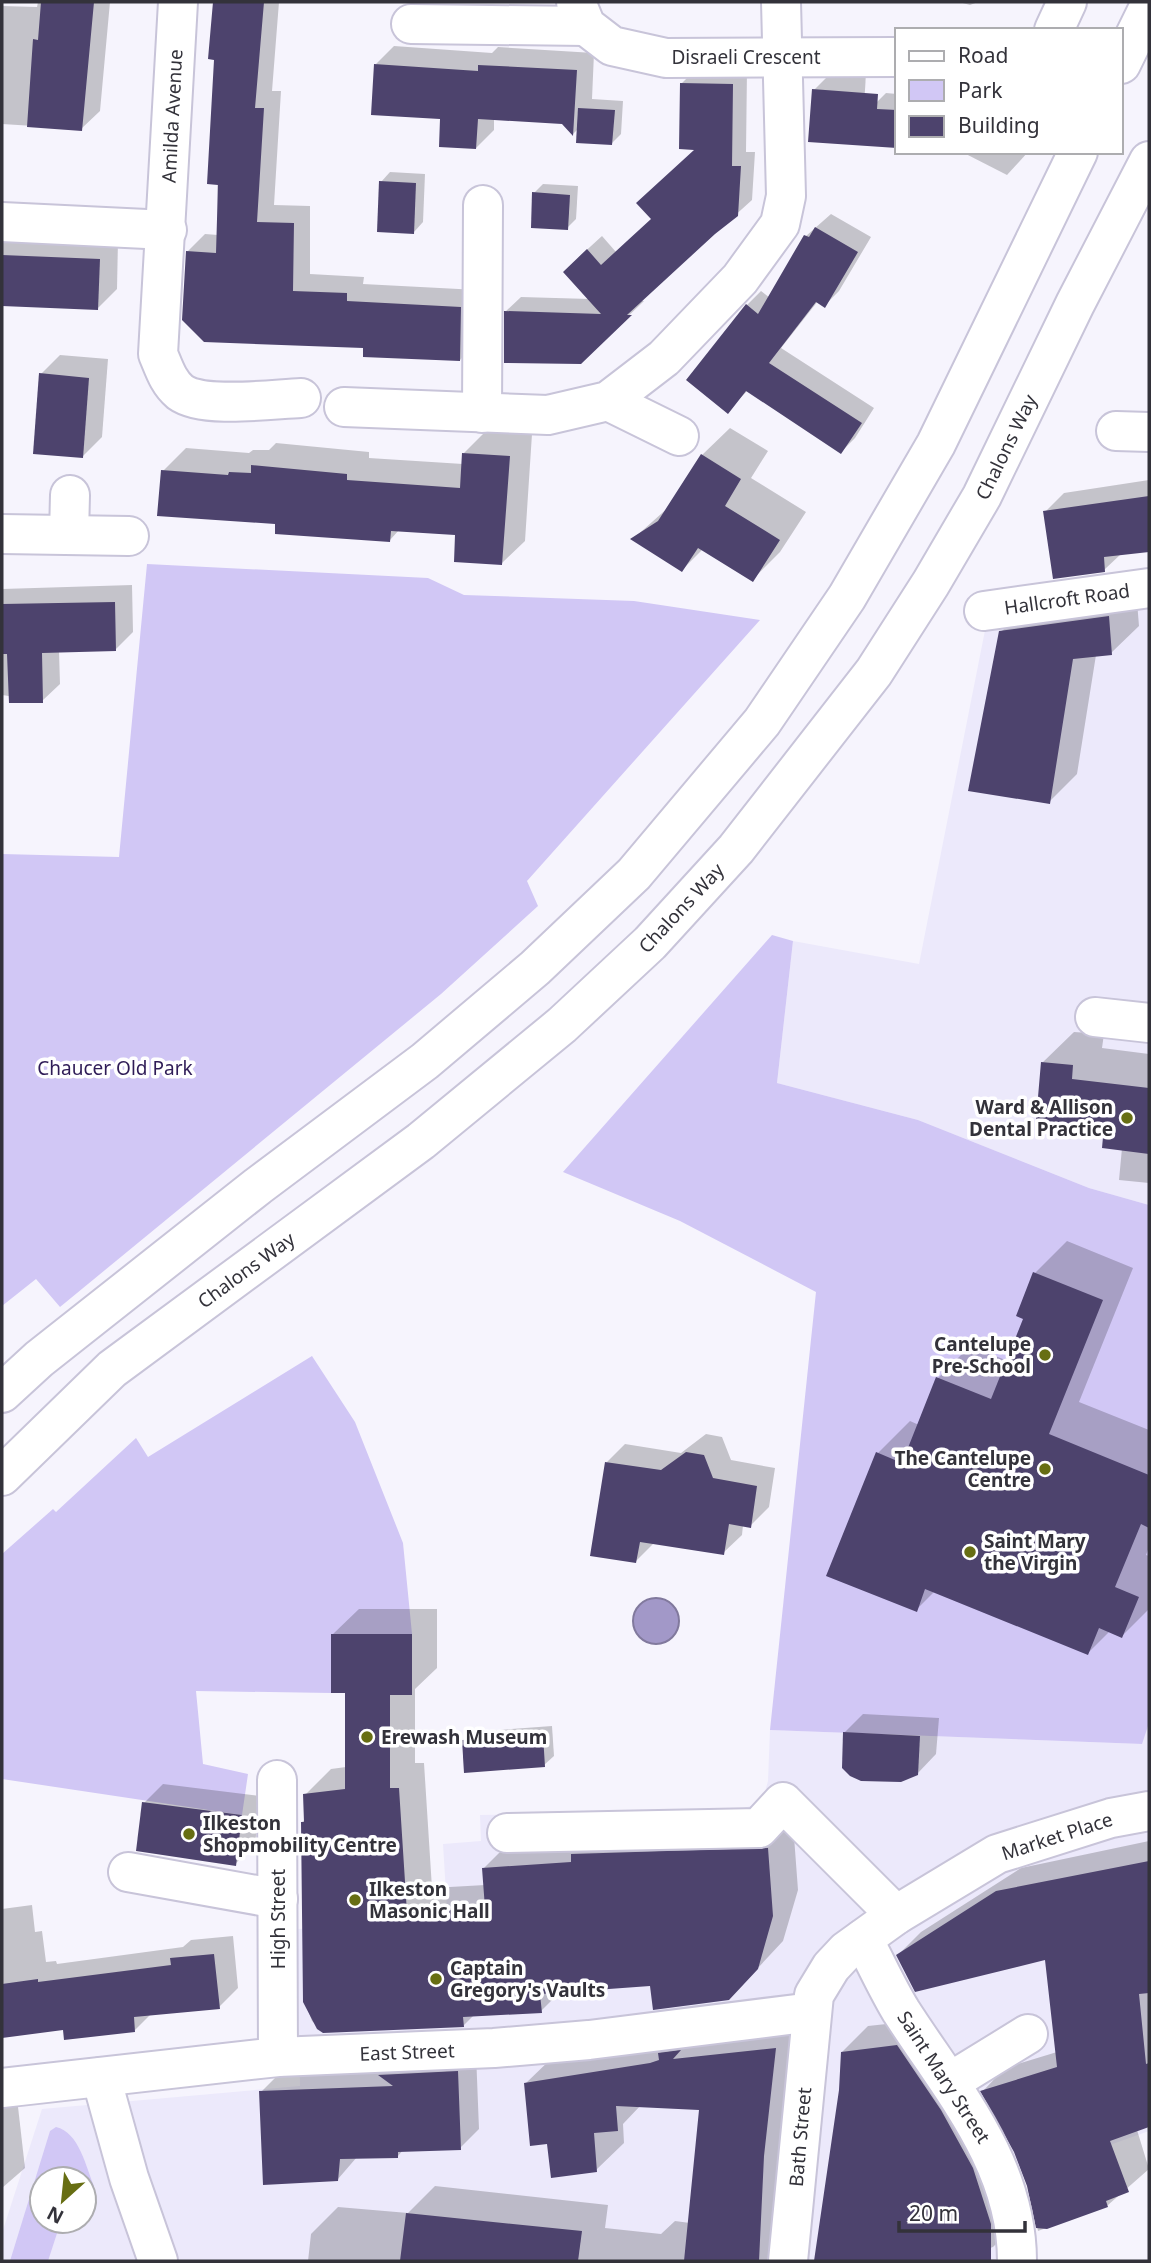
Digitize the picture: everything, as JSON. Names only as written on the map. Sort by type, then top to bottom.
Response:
[{"type":"street","name":"Amilda Avenue","points":[[178,2],[158,354],[168,378],[182,393],[212,401],[301,398]]},
{"type":"street","points":[[344,407],[548,415],[608,401],[664,358],[740,279],[780,224],[786,196],[781,2]]},
{"type":"street","points":[[1055,28],[1067,2]]},
{"type":"street","points":[[1123,60],[1149,7]]},
{"type":"street","points":[[411,23],[581,14]]},
{"type":"street","name":"Disraeli Crescent","points":[[581,14],[612,46],[667,58],[895,57]]},
{"type":"street","points":[[2,1393],[39,1359],[258,1186],[425,1061],[534,968],[634,874],[762,722],[847,597],[936,444],[1077,154]]},
{"type":"street","name":"Chalons Way","points":[[2,1476],[112,1369],[421,1140],[562,1025],[650,943],[736,849],[874,672],[930,583],[982,496],[1075,304],[1149,161]]},
{"type":"street","points":[[478,414],[483,205]]},
{"type":"street","points":[[2,222],[167,230]]},
{"type":"street","points":[[608,401],[679,436]]},
{"type":"street","points":[[69,534],[70,495]]},
{"type":"street","points":[[2,534],[129,536]]},
{"type":"street","name":"Hallcroft Road","points":[[984,611],[1149,588]]},
{"type":"street","points":[[1095,1017],[1149,1023]]},
{"type":"street","name":"High Street","points":[[277,1780],[278,2057]]},
{"type":"street","points":[[507,1833],[759,1828],[783,1802],[896,1915]]},
{"type":"street","name":"Market Place","points":[[812,2012],[817,1988],[831,1967],[863,1939],[896,1915],[997,1854],[1111,1818],[1149,1811]]},
{"type":"street","points":[[128,1872],[278,1899]]},
{"type":"street","name":"Saint Mary Street","points":[[863,1939],[900,2009],[943,2071],[987,2143],[1013,2212],[1017,2261]]},
{"type":"street","name":"East Street","points":[[2,2088],[278,2057],[494,2048],[812,2012]]},
{"type":"street","name":"Bath Street","points":[[788,2261],[812,2012]]},
{"type":"street","points":[[943,2071],[1028,2034]]},
{"type":"street","points":[[101,2077],[129,2178],[158,2261]]},
{"type":"shaded area","points":[[1149,572],[1149,1205],[1089,1188],[918,1120],[777,1083],[793,941],[919,964],[992,595]]},
{"type":"shaded area","points":[[656,1598],[665,1599],[672,1605],[678,1612],[678,1630],[672,1637],[665,1643],[656,1644],[647,1643],[640,1637],[634,1630],[633,1621],[634,1612],[640,1605],[647,1599]]},
{"type":"shaded area","points":[[1149,1723],[1149,2131],[995,2186],[998,2261],[2,2261],[2,2233],[42,2109],[300,2086],[297,1929],[448,1925],[443,1844],[481,1841],[480,1815],[735,1810],[755,1805],[763,1799],[768,1781],[770,1730],[1141,1744]]},
{"type":"green space","name":"Chaucer Old Park","points":[[147,564],[428,578],[464,595],[634,601],[760,620],[527,881],[538,906],[441,994],[60,1307],[36,1279],[2,1306],[2,854],[119,857]]},
{"type":"green space","points":[[772,935],[793,941],[777,1083],[918,1120],[1089,1188],[1149,1205],[1149,1723],[1142,1744],[770,1730],[816,1292],[680,1221],[563,1172]]},
{"type":"green space","points":[[312,1356],[355,1422],[403,1543],[412,1634],[331,1634],[331,1693],[196,1691],[203,1764],[248,1774],[242,1815],[2,1779],[2,1554],[53,1509],[56,1512],[136,1438],[148,1457]]},
{"type":"green space","points":[[56,2127],[71,2136],[87,2165],[40,2165],[50,2131]]},
{"type":"green space","points":[[28,2202],[28,2235],[56,2235],[48,2261],[10,2261]]},
{"type":"building","points":[[41,2],[94,2],[82,131],[27,127],[33,39],[38,40]]},
{"type":"building","points":[[213,2],[264,2],[255,108],[264,108],[257,222],[294,223],[293,291],[347,293],[347,301],[461,307],[460,361],[363,357],[363,348],[204,342],[182,320],[186,251],[216,253],[218,185],[207,184],[214,60],[208,59]]},
{"type":"building","points":[[374,64],[478,71],[478,65],[577,70],[573,136],[562,124],[478,119],[476,149],[439,147],[440,119],[371,115]]},
{"type":"building","points":[[680,83],[733,84],[732,166],[741,166],[738,216],[627,315],[632,315],[581,364],[504,363],[504,311],[601,314],[563,272],[587,249],[601,265],[651,219],[636,203],[694,150],[679,149]]},
{"type":"building","points":[[812,89],[878,94],[877,109],[895,110],[895,148],[808,142]]},
{"type":"building","points":[[578,108],[615,110],[612,145],[576,143]]},
{"type":"building","points":[[379,181],[416,183],[414,234],[377,232]]},
{"type":"building","points":[[532,192],[570,195],[568,230],[531,228]]},
{"type":"building","points":[[815,227],[858,252],[825,308],[816,302],[769,363],[862,423],[841,454],[746,391],[728,414],[686,380],[746,304],[758,314],[804,235],[809,237]]},
{"type":"building","points":[[2,255],[100,259],[98,310],[2,306]]},
{"type":"building","points":[[39,373],[89,378],[83,458],[33,454]]},
{"type":"building","points":[[462,453],[510,456],[502,565],[454,562],[455,535],[391,531],[390,542],[275,534],[275,524],[157,516],[161,470],[228,475],[229,472],[251,473],[251,465],[347,474],[347,480],[460,488]]},
{"type":"building","points":[[701,454],[741,479],[725,506],[780,540],[753,582],[698,548],[682,572],[630,539],[658,521]]},
{"type":"building","points":[[1149,496],[1149,552],[1104,557],[1105,572],[1053,579],[1043,511]]},
{"type":"building","points":[[115,602],[116,651],[42,653],[43,703],[9,703],[7,654],[2,654],[2,604]]},
{"type":"building","points":[[1109,616],[1112,655],[1073,659],[1050,804],[968,791],[999,631]]},
{"type":"building","points":[[1041,1062],[1073,1065],[1072,1079],[1149,1088],[1149,1154],[1102,1148],[1103,1137],[1035,1132]]},
{"type":"building","points":[[1033,1272],[1103,1300],[1049,1434],[1149,1475],[1149,1528],[1141,1524],[1115,1587],[1139,1597],[1122,1638],[1099,1628],[1088,1655],[925,1589],[917,1612],[826,1576],[876,1452],[902,1463],[936,1377],[991,1399],[1023,1319],[1016,1316]]},
{"type":"building","points":[[686,1452],[704,1455],[713,1478],[757,1486],[751,1528],[729,1524],[724,1555],[640,1542],[636,1563],[590,1556],[605,1462],[661,1470]]},
{"type":"building","points":[[331,1634],[412,1634],[412,1695],[390,1695],[390,1788],[399,1788],[407,1913],[485,1908],[482,1868],[571,1862],[571,1854],[768,1848],[773,1916],[758,1969],[729,2000],[653,2010],[650,1986],[540,1994],[542,2013],[463,2017],[464,2027],[323,2033],[317,2029],[303,2002],[301,1822],[304,1822],[303,1794],[345,1789],[345,1693],[331,1693]]},
{"type":"building","points":[[843,1732],[920,1736],[918,1775],[901,1782],[861,1781],[850,1776],[842,1768]]},
{"type":"building","points":[[543,1735],[545,1767],[464,1773],[462,1740]]},
{"type":"building","name":"Ilkeston Shopmobility Centre","points":[[142,1802],[242,1815],[236,1866],[136,1851]]},
{"type":"building","points":[[1149,1861],[1149,1993],[1139,1994],[1146,2064],[1149,2063],[1149,2127],[1110,2141],[1129,2192],[1106,2201],[1108,2207],[1047,2229],[1036,2228],[1027,2186],[1014,2152],[980,2091],[1057,2067],[1045,1960],[915,1992],[896,1955],[996,1891]]},
{"type":"building","points":[[214,1954],[220,2009],[134,2017],[135,2032],[64,2040],[63,2030],[2,2038],[2,1984],[171,1965],[170,1958]]},
{"type":"building","points":[[897,2045],[941,2110],[973,2168],[991,2224],[991,2261],[814,2261],[839,2090],[841,2052]]},
{"type":"building","points":[[776,2048],[764,2156],[759,2261],[684,2261],[699,2110],[616,2106],[618,2131],[594,2133],[597,2172],[551,2178],[547,2144],[530,2146],[524,2083],[650,2063],[659,2060],[658,2053],[681,2050],[673,2059]]},
{"type":"building","points":[[458,2071],[461,2150],[398,2152],[398,2158],[340,2159],[338,2181],[263,2185],[259,2091],[393,2086],[378,2075]]},
{"type":"building","points":[[406,2213],[582,2231],[578,2261],[400,2261]]},
{"type":"place","name":"Ward & Allison Dental Practice","points":[[1127,1118]]},
{"type":"place","name":"Cantelupe Pre-School","points":[[1045,1355]]},
{"type":"place","name":"The Cantelupe Centre","points":[[1045,1469]]},
{"type":"place","name":"Saint Mary the Virgin","points":[[970,1552]]},
{"type":"place","name":"Erewash Museum","points":[[367,1737]]},
{"type":"place","name":"Ilkeston Shopmobility Centre","points":[[189,1834]]},
{"type":"place","name":"Ilkeston Masonic Hall","points":[[355,1900]]},
{"type":"place","name":"Captain Gregory's Vaults","points":[[436,1979]]}]
